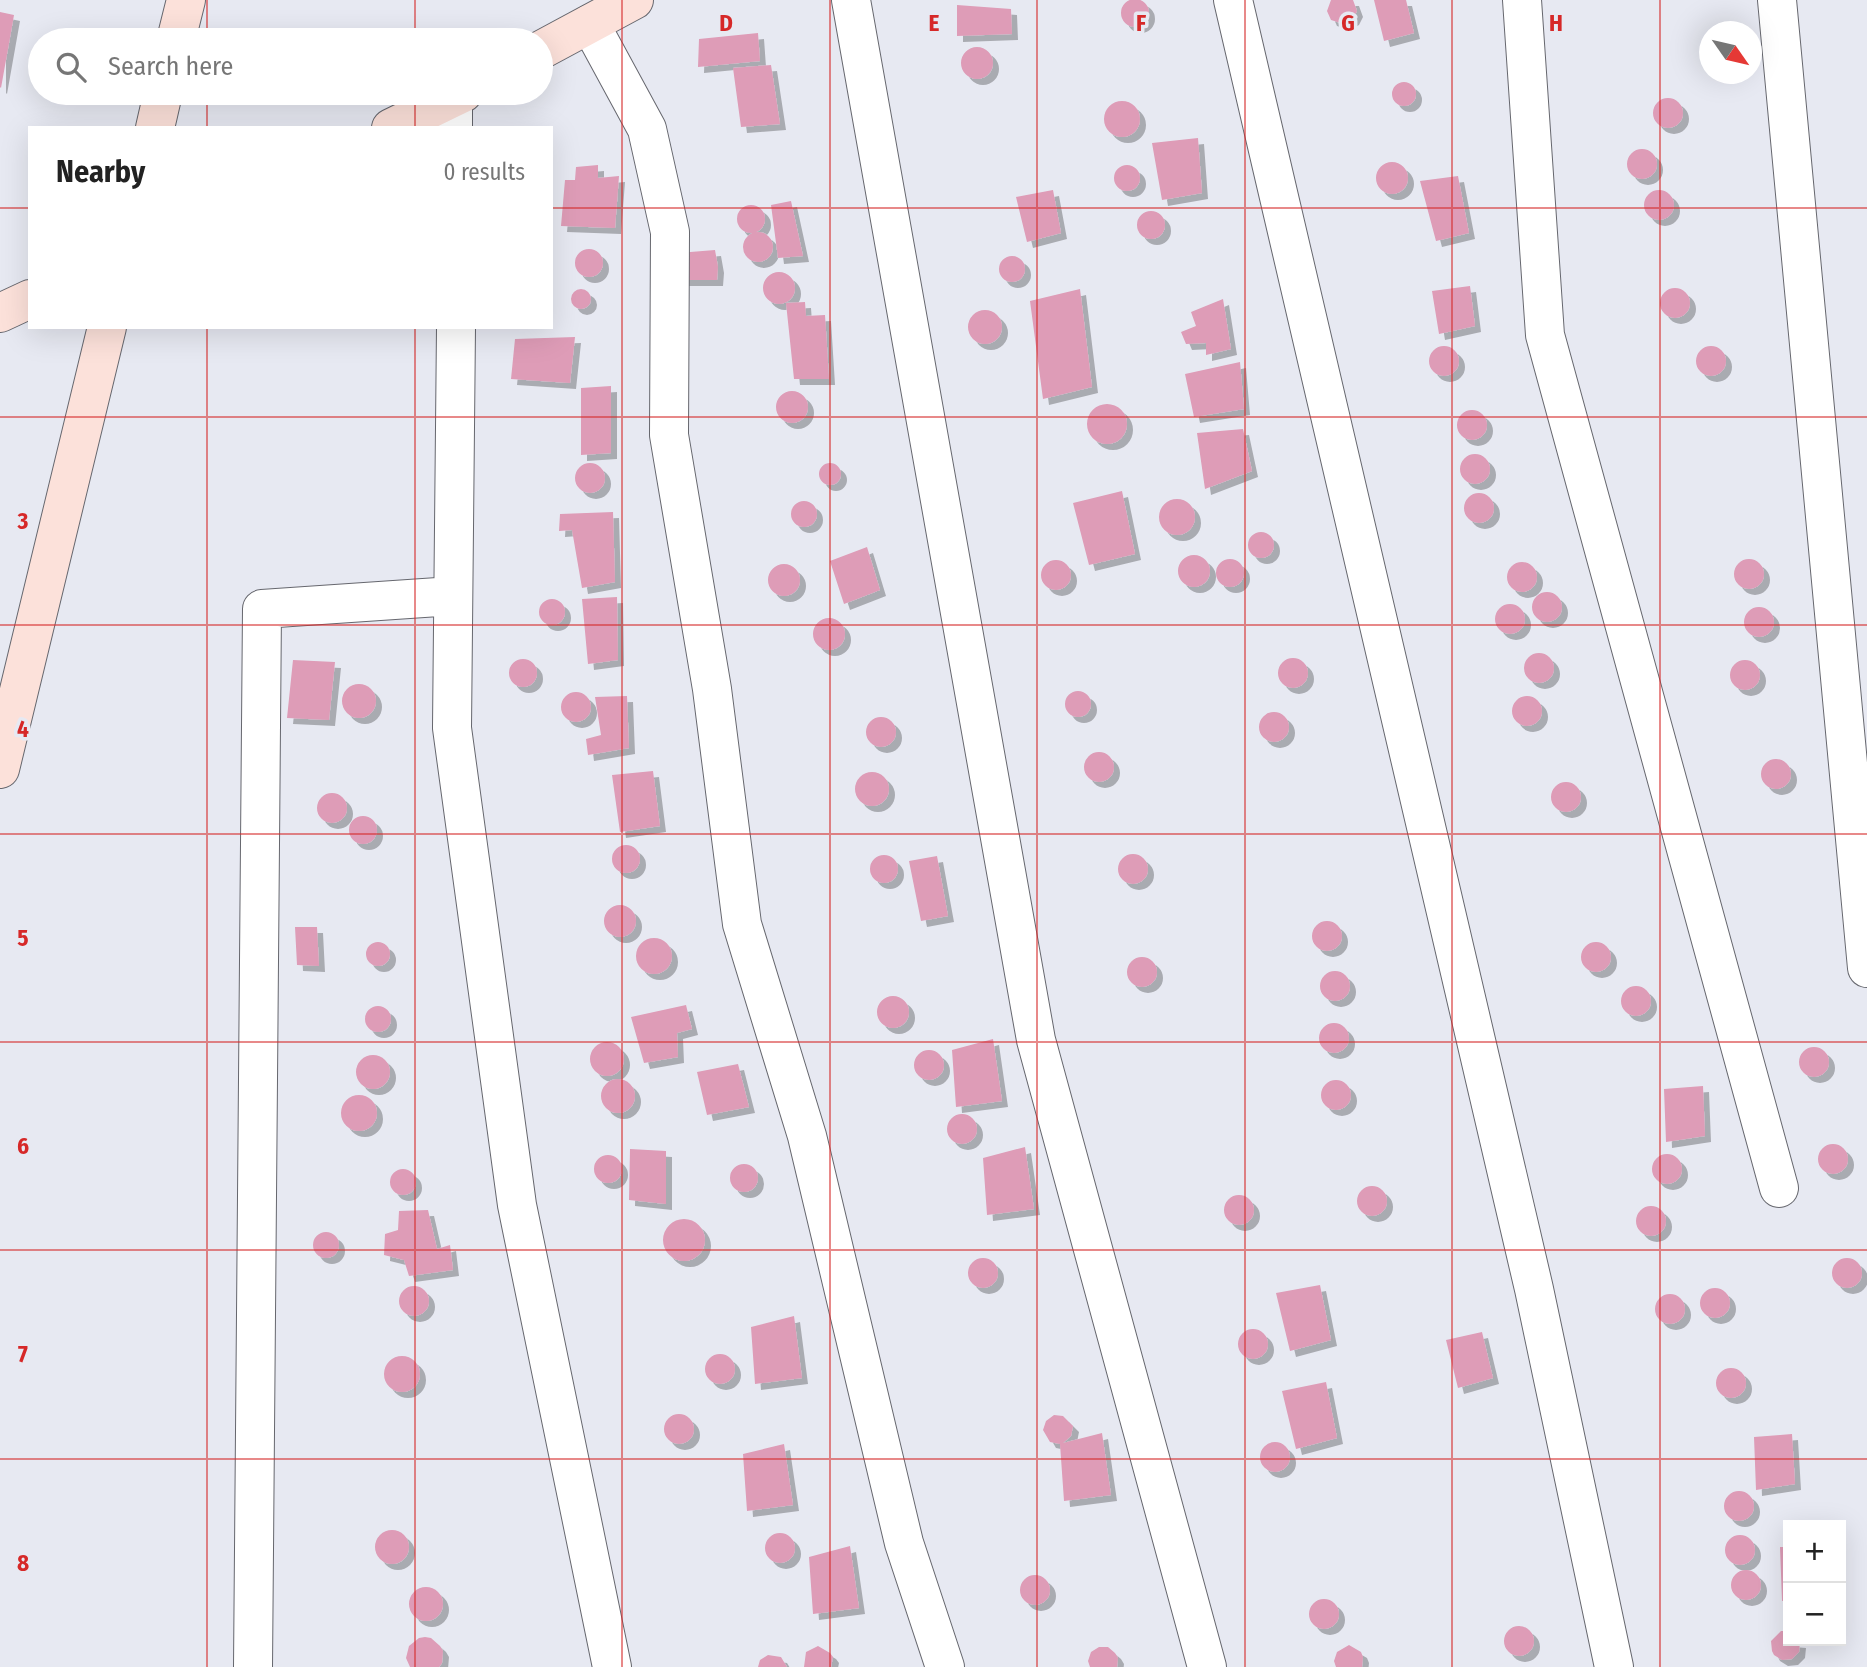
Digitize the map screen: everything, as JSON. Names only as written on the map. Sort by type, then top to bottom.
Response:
[{"type":"street","points":[[179,28],[186,0]]},
{"type":"street","points":[[553,44],[634,0]]},
{"type":"street","points":[[850,0],[1035,1040],[1207,1667]]},
{"type":"street","points":[[1233,0],[1534,1289],[1614,1667]]},
{"type":"street","points":[[1522,0],[1545,335],[1779,1188]]},
{"type":"street","points":[[1777,0],[1867,968]]},
{"type":"street","points":[[590,24],[647,129],[670,232],[669,435],[712,689],[742,924],[807,1136],[904,1543],[945,1667]]},
{"type":"street","points":[[155,126],[160,105]]},
{"type":"street","points":[[397,126],[456,106]]},
{"type":"street","points":[[0,313],[28,300]]},
{"type":"street","points":[[0,769],[107,329]]},
{"type":"street","points":[[456,329],[452,728],[517,1205],[612,1667]]},
{"type":"street","points":[[253,1667],[262,609],[453,596]]},
{"type":"building","points":[[1135,-1],[1145,3],[1149,13],[1145,23],[1135,27],[1125,23],[1121,13],[1125,3]]},
{"type":"building","points":[[1331,0],[1353,0],[1357,11],[1353,19],[1344,24],[1331,20],[1327,11]]},
{"type":"building","points":[[1374,0],[1406,0],[1414,33],[1384,41]]},
{"type":"building","points":[[957,5],[1011,9],[1012,34],[957,36]]},
{"type":"building","points":[[0,12],[14,15],[1,88],[0,87]]},
{"type":"building","points":[[758,33],[760,61],[698,67],[699,39]]},
{"type":"building","points":[[977,47],[989,51],[993,63],[989,75],[977,79],[965,75],[961,63],[965,51]]},
{"type":"building","points":[[771,65],[780,124],[741,127],[733,68]]},
{"type":"building","points":[[1404,82],[1413,85],[1416,94],[1413,103],[1404,106],[1395,103],[1392,94],[1395,85]]},
{"type":"building","points":[[1668,98],[1674,99],[1682,107],[1682,119],[1674,127],[1668,128],[1662,127],[1654,119],[1653,113],[1654,107],[1662,99]]},
{"type":"building","points":[[1122,101],[1134,107],[1140,119],[1134,131],[1122,137],[1110,131],[1104,119],[1110,107]]},
{"type":"building","points":[[1198,138],[1202,193],[1162,200],[1152,143]]},
{"type":"building","points":[[1642,149],[1648,150],[1656,158],[1656,170],[1648,178],[1642,179],[1636,178],[1628,170],[1627,164],[1628,158],[1636,150]]},
{"type":"building","points":[[1392,162],[1403,167],[1408,178],[1403,189],[1392,194],[1381,189],[1376,178],[1381,167]]},
{"type":"building","points":[[598,165],[598,178],[619,176],[615,228],[561,226],[565,180],[575,180],[576,167]]},
{"type":"building","points":[[1127,165],[1136,169],[1140,178],[1136,187],[1127,191],[1118,187],[1114,178],[1118,169]]},
{"type":"building","points":[[1458,176],[1469,233],[1436,241],[1420,181]]},
{"type":"building","points":[[1053,190],[1061,233],[1027,242],[1016,197]]},
{"type":"building","points":[[1659,190],[1665,191],[1673,199],[1673,211],[1665,219],[1659,220],[1653,219],[1645,211],[1644,205],[1645,199],[1653,191]]},
{"type":"building","points":[[791,201],[803,256],[778,258],[771,205]]},
{"type":"building","points":[[751,205],[761,209],[765,219],[761,229],[751,233],[741,229],[737,219],[741,209]]},
{"type":"building","points":[[1151,211],[1161,215],[1165,225],[1161,235],[1151,239],[1141,235],[1137,225],[1141,215]]},
{"type":"building","points":[[758,232],[769,236],[773,247],[769,258],[758,262],[747,258],[743,247],[747,236]]},
{"type":"building","points":[[589,249],[599,253],[603,263],[599,273],[589,277],[579,273],[575,263],[579,253]]},
{"type":"building","points":[[715,250],[717,280],[680,280],[678,253]]},
{"type":"building","points":[[1012,256],[1021,260],[1025,269],[1021,278],[1012,282],[1003,278],[999,269],[1003,260]]},
{"type":"building","points":[[779,272],[791,276],[795,288],[791,300],[779,304],[767,300],[763,288],[767,276]]},
{"type":"building","points":[[1470,286],[1475,326],[1439,334],[1432,291]]},
{"type":"building","points":[[1675,288],[1681,289],[1689,297],[1689,309],[1681,317],[1675,318],[1669,317],[1661,309],[1660,303],[1661,297],[1669,289]]},
{"type":"building","points":[[581,289],[588,292],[591,299],[588,306],[581,309],[574,306],[571,299],[574,292]]},
{"type":"building","points":[[1080,289],[1092,387],[1043,399],[1030,301]]},
{"type":"building","points":[[1223,299],[1231,349],[1206,355],[1206,343],[1186,344],[1181,332],[1196,326],[1191,312]]},
{"type":"building","points":[[805,302],[806,316],[825,315],[829,379],[794,379],[786,303]]},
{"type":"building","points":[[985,310],[997,315],[1002,327],[997,339],[985,344],[973,339],[968,327],[973,315]]},
{"type":"building","points":[[575,337],[570,383],[511,379],[515,339]]},
{"type":"building","points":[[1444,346],[1450,347],[1458,355],[1458,367],[1450,375],[1444,376],[1438,375],[1430,367],[1429,361],[1430,355],[1438,347]]},
{"type":"building","points":[[1711,346],[1717,347],[1725,355],[1725,367],[1717,375],[1711,376],[1705,375],[1697,367],[1696,361],[1697,355],[1705,347]]},
{"type":"building","points":[[1240,362],[1244,409],[1194,417],[1185,374]]},
{"type":"building","points":[[611,386],[611,453],[581,455],[581,388]]},
{"type":"building","points":[[792,391],[803,396],[808,407],[803,418],[792,423],[781,418],[776,407],[781,396]]},
{"type":"building","points":[[1107,404],[1121,410],[1127,424],[1121,438],[1107,444],[1093,438],[1087,424],[1093,410]]},
{"type":"building","points":[[1472,410],[1478,411],[1486,419],[1486,431],[1478,439],[1472,440],[1466,439],[1458,431],[1457,425],[1458,419],[1466,411]]},
{"type":"building","points":[[1243,429],[1252,471],[1205,489],[1197,433]]},
{"type":"building","points":[[1475,454],[1481,455],[1489,463],[1489,475],[1481,483],[1475,484],[1469,483],[1461,475],[1460,469],[1461,463],[1469,455]]},
{"type":"building","points":[[590,463],[601,467],[605,478],[601,489],[590,493],[579,489],[575,478],[579,467]]},
{"type":"building","points":[[830,463],[838,466],[841,474],[838,482],[830,485],[822,482],[819,474],[822,466]]},
{"type":"building","points":[[1122,491],[1135,554],[1089,565],[1073,503]]},
{"type":"building","points":[[1479,493],[1485,494],[1493,502],[1493,514],[1485,522],[1479,523],[1473,522],[1465,514],[1464,508],[1465,502],[1473,494]]},
{"type":"building","points":[[1177,499],[1190,504],[1195,517],[1190,530],[1177,535],[1164,530],[1159,517],[1164,504]]},
{"type":"building","points":[[804,501],[813,505],[817,514],[813,523],[804,527],[795,523],[791,514],[795,505]]},
{"type":"building","points":[[613,512],[615,582],[582,588],[572,530],[559,531],[560,514]]},
{"type":"building","points":[[1261,532],[1270,536],[1274,545],[1270,554],[1261,558],[1252,554],[1248,545],[1252,536]]},
{"type":"building","points":[[867,547],[880,590],[844,604],[830,561]]},
{"type":"building","points":[[1194,555],[1205,560],[1210,571],[1205,582],[1194,587],[1183,582],[1178,571],[1183,560]]},
{"type":"building","points":[[1230,559],[1240,563],[1244,573],[1240,583],[1230,587],[1220,583],[1216,573],[1220,563]]},
{"type":"building","points":[[1749,559],[1755,560],[1763,568],[1763,580],[1755,588],[1749,589],[1743,588],[1735,580],[1734,574],[1735,568],[1743,560]]},
{"type":"building","points":[[1056,560],[1066,565],[1071,575],[1066,585],[1056,590],[1046,585],[1041,575],[1046,565]]},
{"type":"building","points":[[1522,562],[1528,563],[1536,571],[1536,583],[1528,591],[1522,592],[1516,591],[1508,583],[1507,577],[1508,571],[1516,563]]},
{"type":"building","points":[[784,564],[795,569],[800,580],[795,591],[784,596],[773,591],[768,580],[773,569]]},
{"type":"building","points":[[1547,592],[1553,593],[1561,601],[1561,613],[1553,621],[1547,622],[1541,621],[1533,613],[1532,607],[1533,601],[1541,593]]},
{"type":"building","points":[[617,597],[618,660],[588,664],[582,599]]},
{"type":"building","points":[[552,599],[562,602],[565,612],[562,622],[552,625],[542,622],[539,612],[542,602]]},
{"type":"building","points":[[1510,604],[1516,605],[1524,613],[1524,625],[1516,633],[1510,634],[1504,633],[1496,625],[1495,619],[1496,613],[1504,605]]},
{"type":"building","points":[[1759,607],[1765,608],[1773,616],[1773,628],[1765,636],[1759,637],[1753,636],[1745,628],[1744,622],[1745,616],[1753,608]]},
{"type":"building","points":[[829,618],[840,623],[845,634],[840,645],[829,650],[818,645],[813,634],[818,623]]},
{"type":"building","points":[[1539,653],[1545,654],[1553,662],[1553,674],[1545,682],[1539,683],[1533,682],[1525,674],[1524,668],[1525,662],[1533,654]]},
{"type":"building","points":[[1293,658],[1299,659],[1307,667],[1307,679],[1299,687],[1293,688],[1287,687],[1279,679],[1278,673],[1279,667],[1287,659]]},
{"type":"building","points":[[523,659],[533,663],[537,673],[533,683],[523,687],[513,683],[509,673],[513,663]]},
{"type":"building","points":[[293,660],[335,662],[329,720],[287,718]]},
{"type":"building","points":[[1745,660],[1751,661],[1759,669],[1759,681],[1751,689],[1745,690],[1739,689],[1731,681],[1730,675],[1731,669],[1739,661]]},
{"type":"building","points":[[359,684],[371,689],[376,701],[371,713],[359,718],[347,713],[342,701],[347,689]]},
{"type":"building","points":[[1078,691],[1087,695],[1091,704],[1087,713],[1078,717],[1069,713],[1065,704],[1069,695]]},
{"type":"building","points":[[576,692],[587,696],[591,707],[587,718],[576,722],[565,718],[561,707],[565,696]]},
{"type":"building","points":[[627,696],[629,748],[588,755],[586,739],[601,735],[595,697]]},
{"type":"building","points":[[1527,696],[1533,697],[1541,705],[1541,717],[1533,725],[1527,726],[1521,725],[1513,717],[1512,711],[1513,705],[1521,697]]},
{"type":"building","points":[[1274,712],[1280,713],[1288,721],[1288,733],[1280,741],[1274,742],[1268,741],[1260,733],[1259,727],[1260,721],[1268,713]]},
{"type":"building","points":[[881,717],[892,721],[896,732],[892,743],[881,747],[870,743],[866,732],[870,721]]},
{"type":"building","points":[[1099,752],[1105,753],[1113,761],[1113,773],[1105,781],[1099,782],[1093,781],[1085,773],[1084,767],[1085,761],[1093,753]]},
{"type":"building","points":[[1776,759],[1782,760],[1790,768],[1790,780],[1782,788],[1776,789],[1770,788],[1762,780],[1761,774],[1762,768],[1770,760]]},
{"type":"building","points":[[653,771],[660,826],[620,832],[612,775]]},
{"type":"building","points":[[872,772],[884,777],[889,789],[884,801],[872,806],[860,801],[855,789],[860,777]]},
{"type":"building","points":[[1566,782],[1572,783],[1580,791],[1580,803],[1572,811],[1566,812],[1560,811],[1552,803],[1551,797],[1552,791],[1560,783]]},
{"type":"building","points":[[332,793],[343,797],[347,808],[343,819],[332,823],[321,819],[317,808],[321,797]]},
{"type":"building","points":[[363,816],[373,820],[377,830],[373,840],[363,844],[353,840],[349,830],[353,820]]},
{"type":"building","points":[[626,845],[636,849],[640,859],[636,869],[626,873],[616,869],[612,859],[616,849]]},
{"type":"building","points":[[1133,854],[1139,855],[1147,863],[1147,875],[1139,883],[1133,884],[1127,883],[1119,875],[1118,869],[1119,863],[1127,855]]},
{"type":"building","points":[[884,855],[894,859],[898,869],[894,879],[884,883],[874,879],[870,869],[874,859]]},
{"type":"building","points":[[937,856],[948,916],[921,921],[909,861]]},
{"type":"building","points":[[620,905],[631,910],[636,921],[631,932],[620,937],[609,932],[604,921],[609,910]]},
{"type":"building","points":[[1327,921],[1333,922],[1341,930],[1341,942],[1333,950],[1327,951],[1321,950],[1313,942],[1312,936],[1313,930],[1321,922]]},
{"type":"building","points":[[295,927],[317,927],[319,966],[297,965]]},
{"type":"building","points":[[654,938],[666,944],[672,956],[666,968],[654,974],[642,968],[636,956],[642,944]]},
{"type":"building","points":[[378,942],[387,945],[390,954],[387,963],[378,966],[369,963],[366,954],[369,945]]},
{"type":"building","points":[[1596,942],[1602,943],[1610,951],[1610,963],[1602,971],[1596,972],[1590,971],[1582,963],[1581,957],[1582,951],[1590,943]]},
{"type":"building","points":[[1142,957],[1148,958],[1156,966],[1156,978],[1148,986],[1142,987],[1136,986],[1128,978],[1127,972],[1128,966],[1136,958]]},
{"type":"building","points":[[1335,971],[1341,972],[1349,980],[1349,992],[1341,1000],[1335,1001],[1329,1000],[1321,992],[1320,986],[1321,980],[1329,972]]},
{"type":"building","points":[[1636,986],[1642,987],[1650,995],[1650,1007],[1642,1015],[1636,1016],[1630,1015],[1622,1007],[1621,1001],[1622,995],[1630,987]]},
{"type":"building","points":[[893,996],[905,1000],[909,1012],[905,1024],[893,1028],[881,1024],[877,1012],[881,1000]]},
{"type":"building","points":[[686,1005],[692,1029],[677,1033],[678,1057],[644,1063],[631,1017]]},
{"type":"building","points":[[378,1006],[387,1010],[391,1019],[387,1028],[378,1032],[369,1028],[365,1019],[369,1010]]},
{"type":"building","points":[[1334,1023],[1340,1024],[1348,1032],[1348,1044],[1340,1052],[1334,1053],[1328,1052],[1320,1044],[1319,1038],[1320,1032],[1328,1024]]},
{"type":"building","points":[[993,1039],[1002,1101],[956,1107],[952,1050]]},
{"type":"building","points":[[607,1042],[619,1047],[624,1059],[619,1071],[607,1076],[595,1071],[590,1059],[595,1047]]},
{"type":"building","points":[[1814,1047],[1820,1048],[1828,1056],[1828,1068],[1820,1076],[1814,1077],[1808,1076],[1800,1068],[1799,1062],[1800,1056],[1808,1048]]},
{"type":"building","points":[[929,1050],[935,1051],[943,1059],[943,1071],[935,1079],[929,1080],[923,1079],[915,1071],[914,1065],[915,1059],[923,1051]]},
{"type":"building","points":[[373,1055],[385,1060],[390,1072],[385,1084],[373,1089],[361,1084],[356,1072],[361,1060]]},
{"type":"building","points":[[738,1064],[749,1107],[707,1115],[697,1072]]},
{"type":"building","points":[[618,1079],[630,1084],[635,1096],[630,1108],[618,1113],[606,1108],[601,1096],[606,1084]]},
{"type":"building","points":[[1336,1080],[1342,1081],[1350,1089],[1350,1101],[1342,1109],[1336,1110],[1330,1109],[1322,1101],[1321,1095],[1322,1089],[1330,1081]]},
{"type":"building","points":[[1703,1086],[1705,1136],[1666,1142],[1664,1089]]},
{"type":"building","points":[[359,1095],[372,1100],[377,1113],[372,1126],[359,1131],[346,1126],[341,1113],[346,1100]]},
{"type":"building","points":[[962,1114],[968,1115],[976,1123],[976,1135],[968,1143],[962,1144],[956,1143],[948,1135],[947,1129],[948,1123],[956,1115]]},
{"type":"building","points":[[1833,1144],[1839,1145],[1847,1153],[1847,1165],[1839,1173],[1833,1174],[1827,1173],[1819,1165],[1818,1159],[1819,1153],[1827,1145]]},
{"type":"building","points":[[1025,1147],[1034,1209],[987,1215],[983,1158]]},
{"type":"building","points":[[630,1149],[666,1151],[666,1204],[629,1200]]},
{"type":"building","points":[[1667,1154],[1673,1155],[1681,1163],[1681,1175],[1673,1183],[1667,1184],[1661,1183],[1653,1175],[1652,1169],[1653,1163],[1661,1155]]},
{"type":"building","points":[[608,1155],[618,1159],[622,1169],[618,1179],[608,1183],[598,1179],[594,1169],[598,1159]]},
{"type":"building","points":[[744,1164],[754,1168],[758,1178],[754,1188],[744,1192],[734,1188],[730,1178],[734,1168]]},
{"type":"building","points":[[403,1169],[412,1173],[416,1182],[412,1191],[403,1195],[394,1191],[390,1182],[394,1173]]},
{"type":"building","points":[[1372,1186],[1378,1187],[1386,1195],[1386,1207],[1378,1215],[1372,1216],[1366,1215],[1358,1207],[1357,1201],[1358,1195],[1366,1187]]},
{"type":"building","points":[[1239,1195],[1245,1196],[1253,1204],[1253,1216],[1245,1224],[1239,1225],[1233,1224],[1225,1216],[1224,1210],[1225,1204],[1233,1196]]},
{"type":"building","points":[[1651,1206],[1657,1207],[1665,1215],[1665,1227],[1657,1235],[1651,1236],[1645,1235],[1637,1227],[1636,1221],[1637,1215],[1645,1207]]},
{"type":"building","points":[[428,1210],[437,1249],[450,1245],[453,1270],[409,1276],[404,1260],[384,1255],[385,1234],[398,1230],[399,1211]]},
{"type":"building","points":[[684,1219],[699,1225],[705,1240],[699,1255],[684,1261],[669,1255],[663,1240],[669,1225]]},
{"type":"building","points":[[326,1232],[335,1236],[339,1245],[335,1254],[326,1258],[317,1254],[313,1245],[317,1236]]},
{"type":"building","points":[[983,1258],[989,1259],[997,1267],[997,1279],[989,1287],[983,1288],[977,1287],[969,1279],[968,1273],[969,1267],[977,1259]]},
{"type":"building","points":[[1847,1258],[1853,1259],[1861,1267],[1861,1279],[1853,1287],[1847,1288],[1841,1287],[1833,1279],[1832,1273],[1833,1267],[1841,1259]]},
{"type":"building","points":[[1320,1285],[1331,1340],[1290,1351],[1276,1293]]},
{"type":"building","points":[[414,1286],[420,1287],[428,1295],[428,1307],[420,1315],[414,1316],[408,1315],[400,1307],[399,1301],[400,1295],[408,1287]]},
{"type":"building","points":[[1715,1288],[1721,1289],[1729,1297],[1729,1309],[1721,1317],[1715,1318],[1709,1317],[1701,1309],[1700,1303],[1701,1297],[1709,1289]]},
{"type":"building","points":[[1670,1294],[1676,1295],[1684,1303],[1684,1315],[1676,1323],[1670,1324],[1664,1323],[1656,1315],[1655,1309],[1656,1303],[1664,1295]]},
{"type":"building","points":[[794,1316],[802,1378],[755,1384],[751,1327]]},
{"type":"building","points":[[1253,1329],[1259,1330],[1267,1338],[1267,1350],[1259,1358],[1253,1359],[1247,1358],[1239,1350],[1238,1344],[1239,1338],[1247,1330]]},
{"type":"building","points":[[1482,1332],[1493,1378],[1458,1388],[1446,1340]]},
{"type":"building","points":[[720,1354],[726,1355],[734,1363],[734,1375],[726,1383],[720,1384],[714,1383],[706,1375],[705,1369],[706,1363],[714,1355]]},
{"type":"building","points":[[402,1356],[415,1361],[420,1374],[415,1387],[402,1392],[389,1387],[384,1374],[389,1361]]},
{"type":"building","points":[[1731,1368],[1737,1369],[1745,1377],[1745,1389],[1737,1397],[1731,1398],[1725,1397],[1717,1389],[1716,1383],[1717,1377],[1725,1369]]},
{"type":"building","points":[[1326,1382],[1337,1438],[1296,1449],[1282,1391]]},
{"type":"building","points":[[679,1414],[685,1415],[693,1423],[693,1435],[685,1443],[679,1444],[673,1443],[665,1435],[664,1429],[665,1423],[673,1415]]},
{"type":"building","points":[[1054,1415],[1063,1416],[1073,1426],[1071,1436],[1063,1443],[1102,1433],[1111,1495],[1064,1501],[1060,1444],[1050,1442],[1043,1430],[1046,1421]]},
{"type":"building","points":[[1792,1434],[1795,1484],[1756,1490],[1754,1437]]},
{"type":"building","points":[[1275,1442],[1281,1443],[1289,1451],[1289,1463],[1281,1471],[1275,1472],[1269,1471],[1261,1463],[1260,1457],[1261,1451],[1269,1443]]},
{"type":"building","points":[[784,1444],[793,1505],[747,1511],[743,1454]]},
{"type":"building","points":[[1739,1491],[1745,1492],[1753,1500],[1753,1512],[1745,1520],[1739,1521],[1733,1520],[1725,1512],[1724,1506],[1725,1500],[1733,1492]]},
{"type":"building","points":[[392,1530],[404,1535],[409,1547],[404,1559],[392,1564],[380,1559],[375,1547],[380,1535]]},
{"type":"building","points":[[780,1533],[786,1534],[794,1542],[794,1554],[786,1562],[780,1563],[774,1562],[766,1554],[765,1548],[766,1542],[774,1534]]},
{"type":"building","points":[[1740,1535],[1746,1536],[1754,1544],[1754,1556],[1746,1564],[1740,1565],[1734,1564],[1726,1556],[1725,1550],[1726,1544],[1734,1536]]},
{"type":"building","points":[[850,1546],[859,1608],[813,1614],[809,1557]]},
{"type":"building","points":[[1780,1547],[1783,1547],[1782,1601]]},
{"type":"building","points":[[1746,1570],[1752,1571],[1760,1579],[1760,1591],[1752,1599],[1746,1600],[1740,1599],[1732,1591],[1731,1585],[1732,1579],[1740,1571]]},
{"type":"building","points":[[1035,1575],[1041,1576],[1049,1584],[1049,1596],[1041,1604],[1035,1605],[1029,1604],[1021,1596],[1020,1590],[1021,1584],[1029,1576]]},
{"type":"building","points":[[426,1587],[438,1592],[443,1604],[438,1616],[426,1621],[414,1616],[409,1604],[414,1592]]},
{"type":"building","points":[[1324,1599],[1330,1600],[1338,1608],[1338,1620],[1330,1628],[1324,1629],[1318,1628],[1310,1620],[1309,1614],[1310,1608],[1318,1600]]},
{"type":"building","points":[[1519,1626],[1525,1627],[1533,1635],[1533,1647],[1525,1655],[1519,1656],[1513,1655],[1505,1647],[1504,1641],[1505,1635],[1513,1627]]},
{"type":"building","points":[[1783,1631],[1783,1646],[1800,1646],[1799,1652],[1792,1659],[1782,1660],[1774,1655],[1771,1641]]},
{"type":"building","points":[[425,1637],[431,1638],[440,1646],[443,1651],[442,1663],[439,1667],[410,1667],[406,1658],[409,1646]]},
{"type":"building","points":[[1349,1645],[1361,1652],[1362,1667],[1336,1667],[1334,1661],[1337,1652]]},
{"type":"building","points":[[818,1646],[833,1657],[831,1667],[804,1667],[806,1652]]},
{"type":"building","points":[[1099,1647],[1108,1647],[1115,1653],[1118,1658],[1117,1667],[1090,1667],[1088,1661],[1091,1652]]},
{"type":"building","points":[[768,1655],[781,1657],[787,1667],[758,1667],[760,1660]]}]
